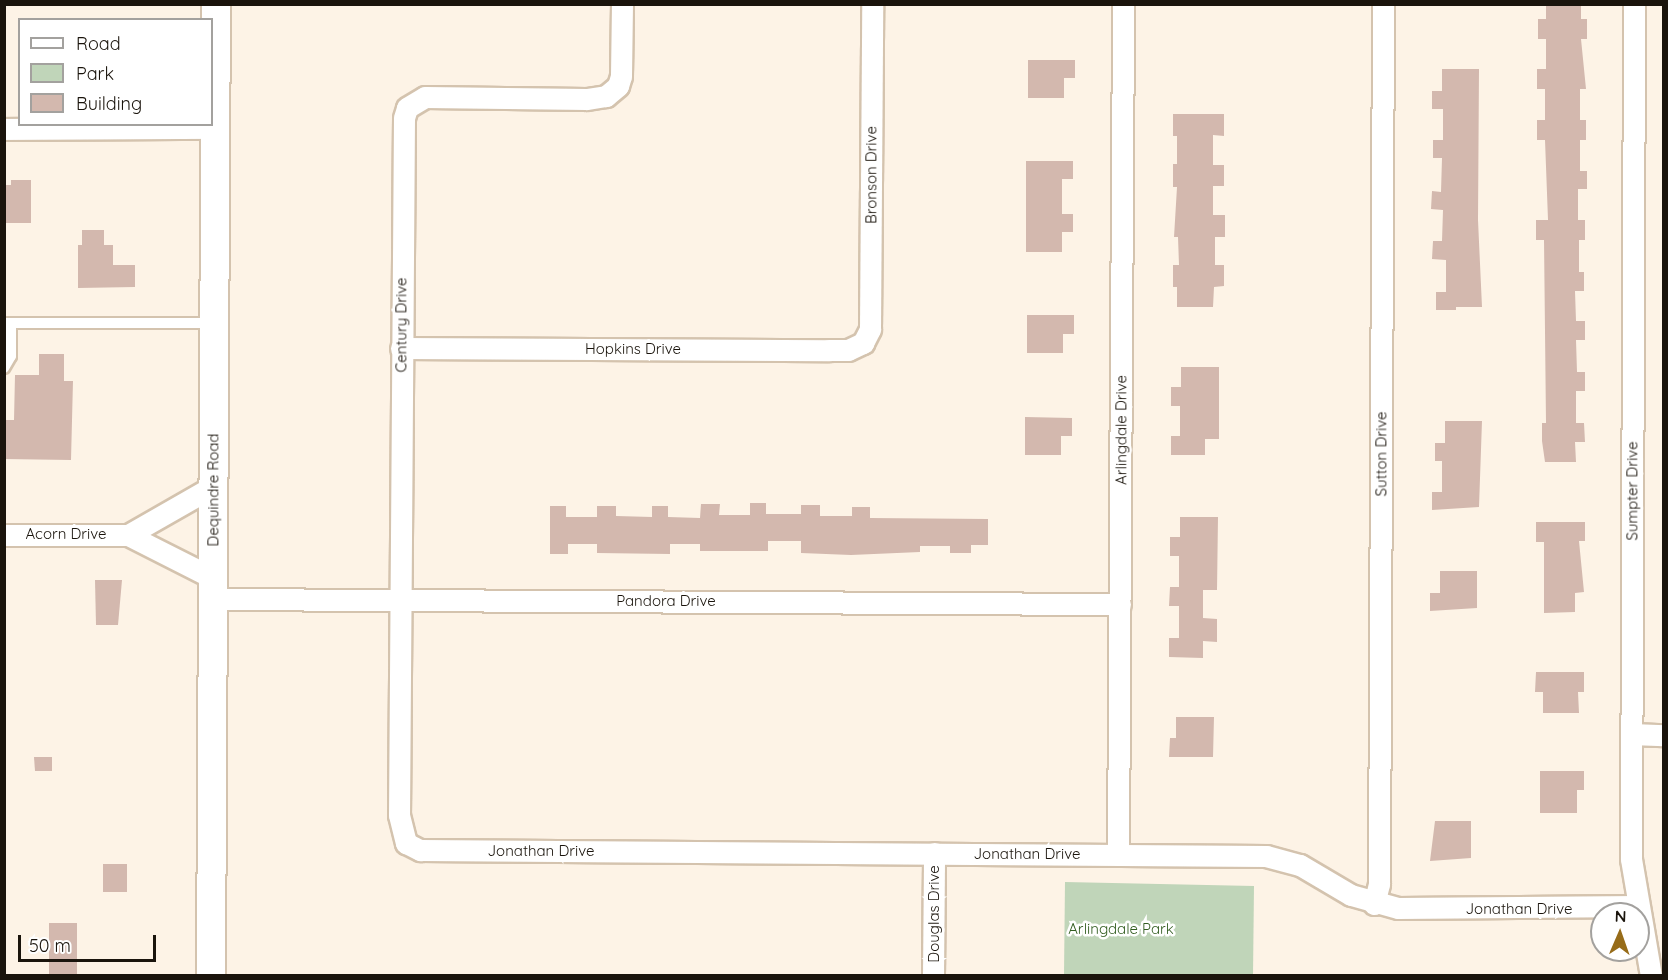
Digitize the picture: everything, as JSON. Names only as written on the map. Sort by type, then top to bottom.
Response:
[{"type":"main road","name":"Dequindre Road","points":[[211,975],[216,4]]},
{"type":"street","name":"Century Drive","points":[[406,843],[399,815],[403,129],[407,108],[425,97],[586,99],[606,96],[618,86],[621,76],[622,4]]},
{"type":"street","name":"Bronson Drive","points":[[863,343],[870,329],[872,4]]},
{"type":"street","name":"Arlingdale Drive","points":[[1118,855],[1123,4]]},
{"type":"street","name":"Sutton Drive","points":[[1374,904],[1379,884],[1383,4]]},
{"type":"street","name":"Sumpter Drive","points":[[1634,4],[1631,859],[1637,902]]},
{"type":"street","points":[[4,129],[216,128]]},
{"type":"street","name":"Hopkins Drive","points":[[401,348],[848,350],[863,343]]},
{"type":"street","name":"Acorn Drive","points":[[4,534],[128,534],[214,486]]},
{"type":"street","name":"Acorn Drive","points":[[128,534],[213,589]]},
{"type":"street","name":"Pandora Drive","points":[[213,589],[401,600],[1120,604]]},
{"type":"street","points":[[1631,734],[1664,735]]},
{"type":"street","name":"Jonathan Drive","points":[[406,843],[420,850],[934,853],[1283,859],[1374,904],[1418,909],[1590,907]]},
{"type":"street","name":"Douglas Drive","points":[[933,975],[934,853]]},
{"type":"street","name":"Sumpter Drive","points":[[1650,951],[1651,975]]},
{"type":"lane","points":[[4,368],[11,356],[8,323],[214,324]]},
{"type":"green space","name":"Arlingdale Park","points":[[1065,882],[1254,886],[1253,975],[1064,975]]},
{"type":"building","points":[[1546,4],[1581,4],[1581,19],[1587,19],[1587,39],[1581,39],[1586,89],[1580,89],[1580,120],[1586,120],[1586,140],[1580,140],[1580,171],[1587,171],[1587,189],[1578,189],[1578,220],[1585,220],[1585,240],[1579,240],[1579,272],[1584,272],[1584,291],[1575,291],[1576,321],[1585,321],[1585,340],[1576,340],[1577,372],[1585,372],[1585,391],[1576,391],[1576,423],[1584,423],[1585,442],[1575,442],[1576,462],[1545,462],[1542,441],[1542,423],[1546,423],[1544,240],[1536,240],[1536,220],[1548,220],[1545,140],[1537,140],[1537,120],[1545,120],[1545,89],[1537,89],[1537,69],[1546,69],[1546,39],[1538,39],[1538,19],[1546,19]]},
{"type":"building","points":[[1028,60],[1075,60],[1075,78],[1064,78],[1064,98],[1028,98]]},
{"type":"building","points":[[1442,69],[1479,69],[1478,220],[1482,307],[1456,307],[1456,310],[1436,310],[1436,292],[1446,292],[1446,260],[1432,259],[1433,241],[1442,241],[1443,210],[1431,209],[1432,191],[1441,192],[1442,158],[1433,158],[1433,140],[1443,140],[1443,109],[1432,109],[1432,91],[1442,91]]},
{"type":"building","points":[[1173,114],[1224,114],[1224,136],[1213,135],[1213,165],[1224,165],[1224,186],[1213,186],[1213,215],[1225,215],[1225,237],[1215,237],[1215,265],[1224,265],[1224,286],[1214,287],[1213,307],[1177,307],[1177,287],[1173,287],[1173,265],[1179,265],[1178,237],[1174,237],[1177,187],[1173,187],[1173,164],[1177,164],[1177,136],[1173,136]]},
{"type":"building","points":[[1026,161],[1073,161],[1073,179],[1062,179],[1062,214],[1073,214],[1073,232],[1062,232],[1062,252],[1026,252]]},
{"type":"building","points":[[11,180],[31,180],[31,223],[4,223],[4,185],[11,185]]},
{"type":"building","points":[[82,230],[104,230],[104,245],[113,245],[113,265],[135,265],[135,287],[78,288],[78,245],[82,245]]},
{"type":"building","points":[[1027,315],[1074,315],[1074,334],[1063,334],[1063,353],[1027,353]]},
{"type":"building","points":[[39,354],[64,354],[64,381],[73,381],[71,460],[4,459],[4,420],[14,420],[15,375],[39,375]]},
{"type":"building","points":[[1181,367],[1219,367],[1219,439],[1205,439],[1205,455],[1171,455],[1171,436],[1180,436],[1180,406],[1171,406],[1171,387],[1181,387]]},
{"type":"building","points":[[1025,417],[1072,418],[1072,436],[1061,436],[1061,455],[1025,455]]},
{"type":"building","points":[[1445,421],[1482,421],[1479,507],[1432,510],[1432,492],[1442,492],[1442,461],[1435,461],[1435,443],[1445,443]]},
{"type":"building","points":[[750,503],[766,503],[766,514],[801,514],[801,505],[820,505],[820,516],[852,516],[852,507],[870,507],[870,518],[988,519],[988,545],[971,545],[971,553],[950,553],[950,546],[920,546],[920,552],[851,555],[801,553],[801,541],[768,541],[768,551],[700,551],[700,544],[670,544],[670,554],[597,553],[597,544],[568,544],[568,554],[550,554],[550,506],[566,506],[566,517],[597,517],[597,506],[616,506],[616,516],[652,517],[652,506],[668,506],[668,517],[700,518],[701,504],[720,504],[719,515],[750,515]]},
{"type":"building","points":[[1180,517],[1218,517],[1217,590],[1203,590],[1203,618],[1217,619],[1217,642],[1203,641],[1203,658],[1169,657],[1169,638],[1179,638],[1179,606],[1169,606],[1170,587],[1179,587],[1179,556],[1170,556],[1170,537],[1180,537]]},
{"type":"building","points":[[1536,522],[1585,522],[1585,541],[1579,541],[1584,592],[1575,593],[1575,612],[1544,613],[1544,542],[1536,542]]},
{"type":"building","points":[[1440,571],[1477,571],[1477,608],[1430,611],[1430,593],[1440,593]]},
{"type":"building","points":[[95,580],[122,580],[118,625],[96,625]]},
{"type":"building","points":[[1536,672],[1584,672],[1584,692],[1578,692],[1579,713],[1543,713],[1543,692],[1535,692]]},
{"type":"building","points":[[1176,717],[1214,717],[1213,757],[1169,757],[1170,738],[1176,738]]},
{"type":"building","points":[[34,757],[52,757],[52,771],[35,771]]},
{"type":"building","points":[[1540,771],[1584,771],[1584,790],[1577,790],[1577,813],[1540,813]]},
{"type":"building","points":[[1435,821],[1471,821],[1471,858],[1430,861]]},
{"type":"building","points":[[103,864],[127,864],[127,892],[103,892]]},
{"type":"building","points":[[49,923],[77,923],[77,974],[49,974]]}]
